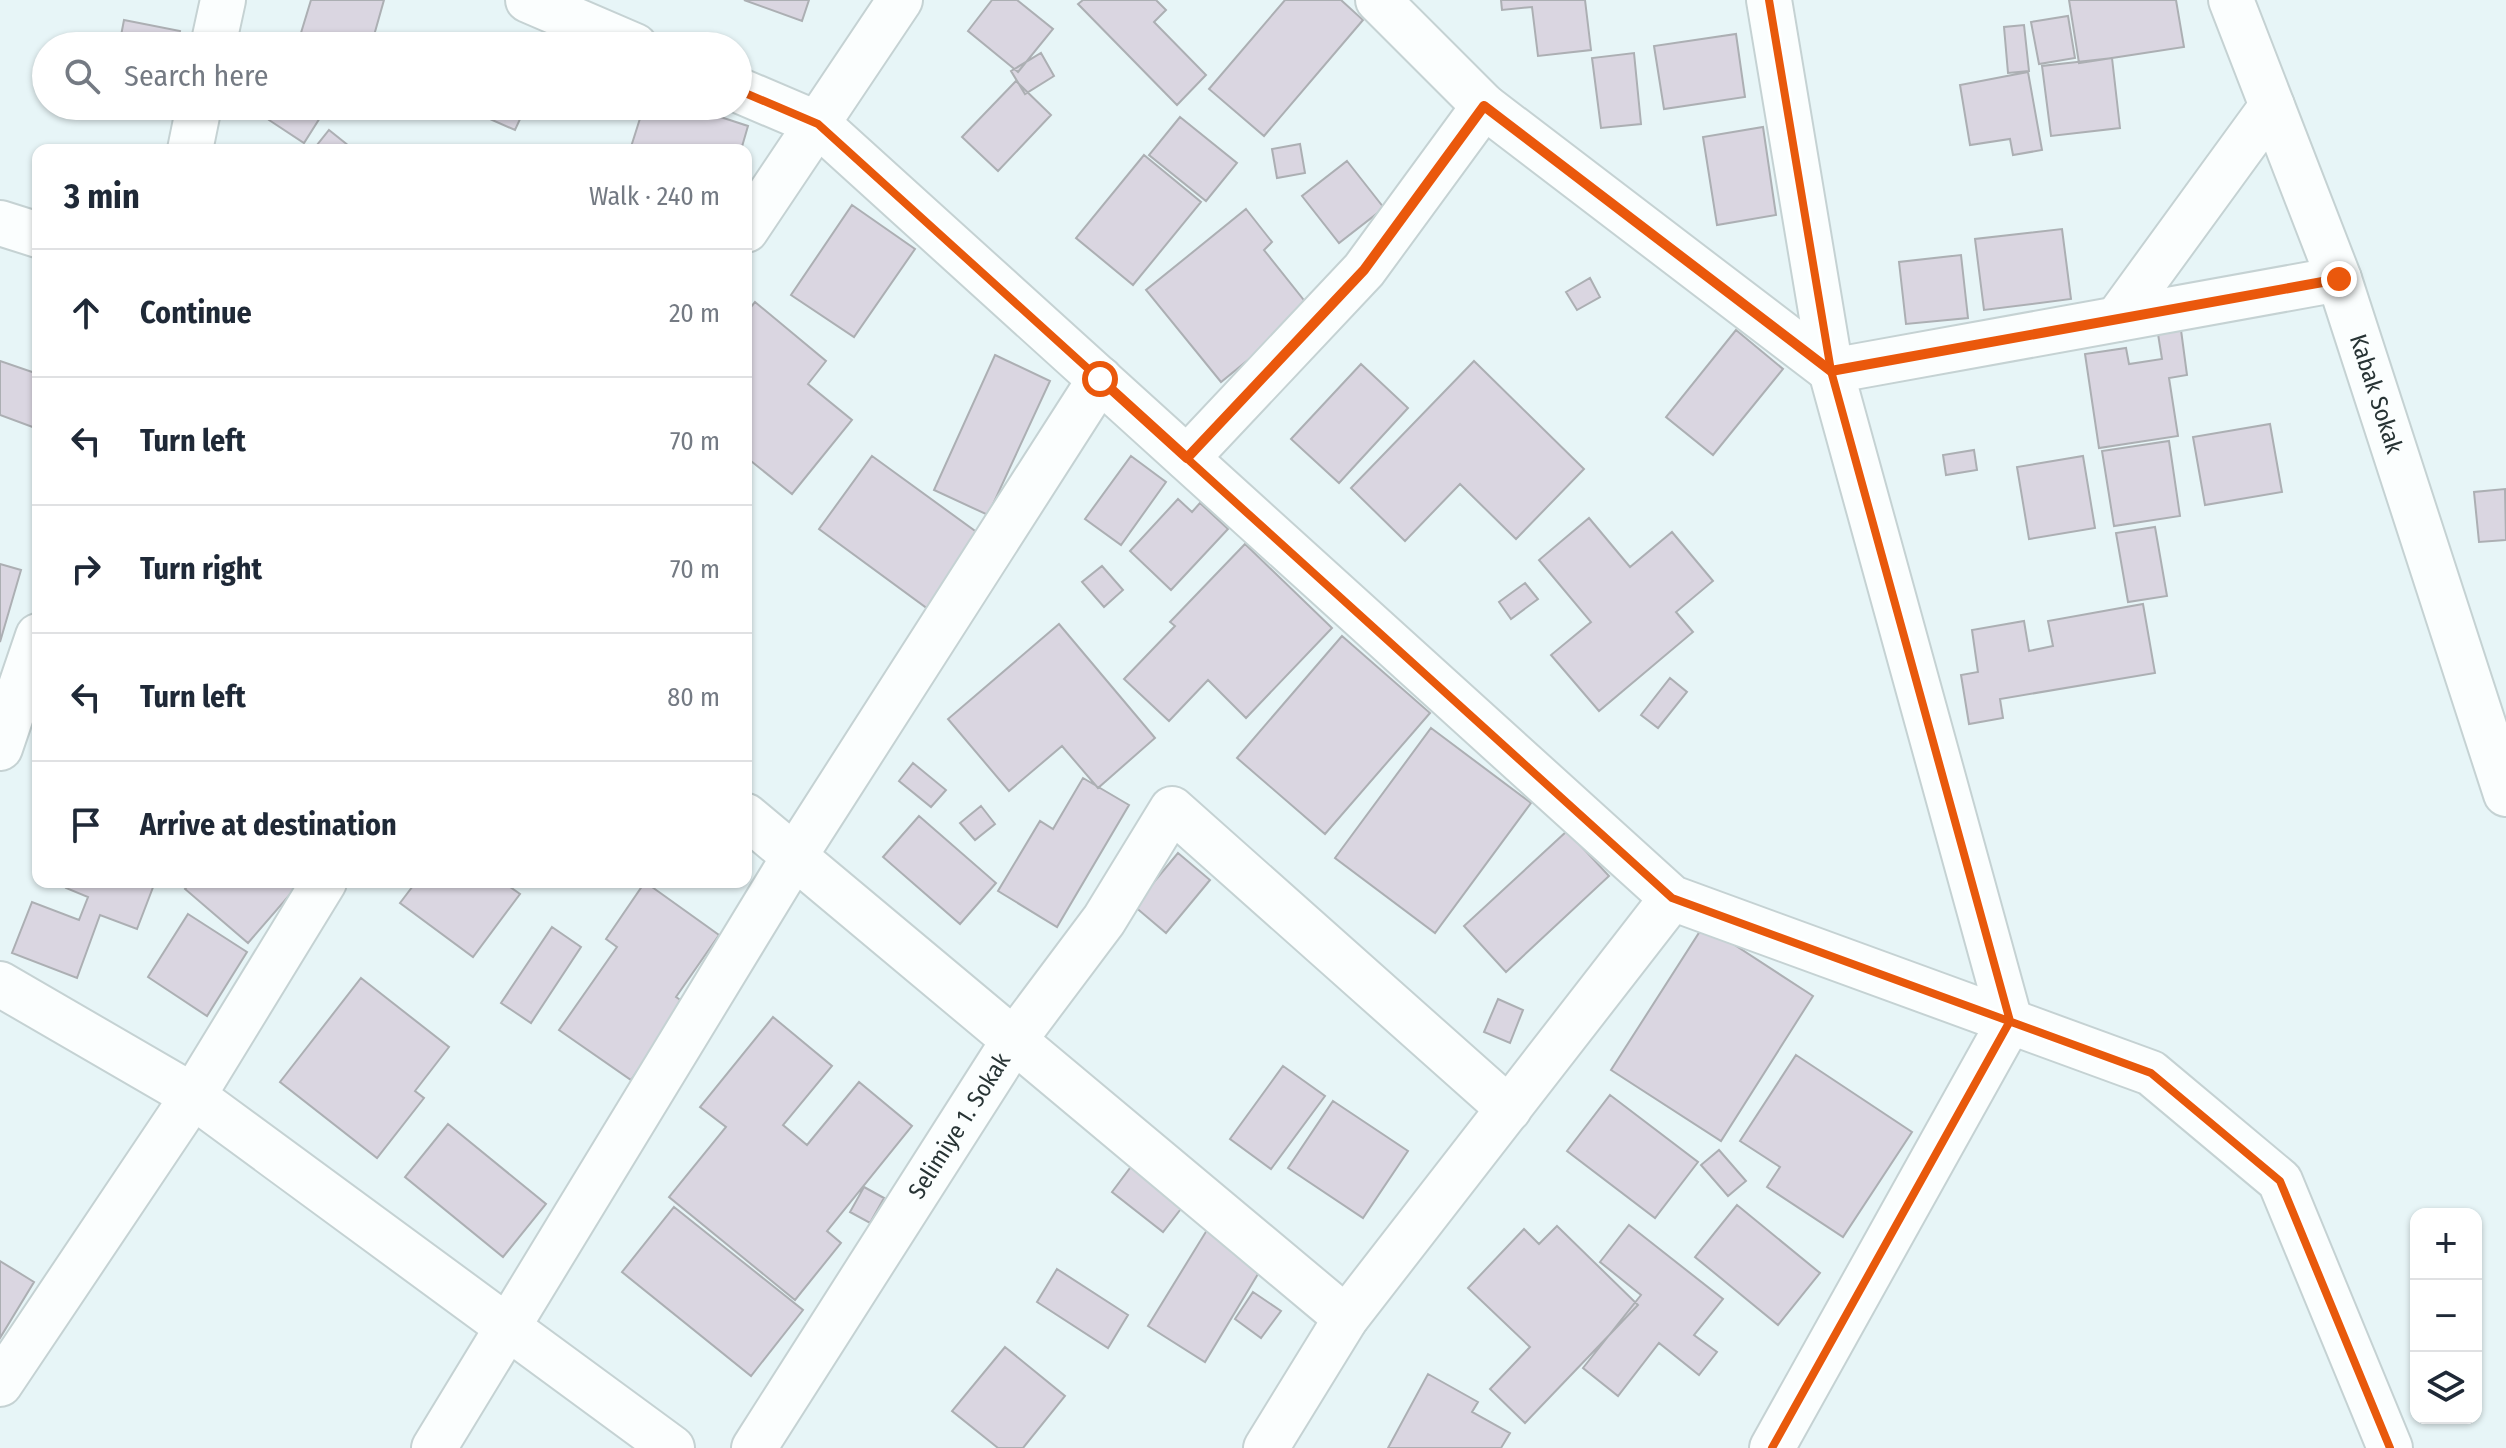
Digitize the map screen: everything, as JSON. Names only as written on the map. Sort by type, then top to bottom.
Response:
[{"type":"street","points":[[216,32],[223,0]]},
{"type":"street","points":[[528,0],[602,32]]},
{"type":"street","points":[[752,221],[900,0]]},
{"type":"street","points":[[1378,0],[1484,106],[1831,371],[2339,279]]},
{"type":"street","points":[[1769,0],[1831,371],[2010,1021],[1772,1448]]},
{"type":"street","name":"Kabak Sokak","points":[[2231,0],[2339,279],[2506,794]]},
{"type":"street","points":[[752,96],[818,124],[1672,898],[2151,1073],[2280,1181],[2390,1448]]},
{"type":"street","points":[[1187,458],[1364,270],[1484,106]]},
{"type":"street","points":[[2117,319],[2272,106]]},
{"type":"street","points":[[191,144],[196,120]]},
{"type":"street","points":[[0,223],[32,233]]},
{"type":"street","points":[[434,1448],[794,857],[1100,379]]},
{"type":"street","points":[[0,748],[32,654]]},
{"type":"street","name":"Selimiye 1. Sokak","points":[[754,1448],[1014,1040],[1104,920],[1172,809],[1509,1109]]},
{"type":"street","points":[[752,821],[1346,1318]]},
{"type":"street","points":[[0,1384],[193,1096],[320,888]]},
{"type":"street","points":[[1266,1448],[1346,1318],[1672,898]]},
{"type":"street","points":[[0,984],[193,1096],[672,1448]]},
{"type":"building","points":[[311,0],[384,0],[375,32],[301,32]]},
{"type":"building","points":[[744,0],[809,0],[802,21]]},
{"type":"building","points":[[992,0],[1017,0],[1053,29],[1018,72],[968,31]]},
{"type":"building","points":[[1083,0],[1156,0],[1166,10],[1154,22],[1206,75],[1177,105],[1078,4]]},
{"type":"building","points":[[1285,0],[1341,0],[1363,20],[1264,136],[1209,89]]},
{"type":"building","points":[[1501,0],[1585,0],[1591,50],[1538,56],[1532,7],[1502,10]]},
{"type":"building","points":[[2069,0],[2176,0],[2184,47],[2079,63]]},
{"type":"building","points":[[2068,16],[2075,58],[2039,64],[2031,22]]},
{"type":"building","points":[[124,20],[180,31],[180,32],[122,32]]},
{"type":"building","points":[[2024,25],[2029,71],[2008,73],[2004,27]]},
{"type":"building","points":[[1736,34],[1745,97],[1664,109],[1654,46]]},
{"type":"building","points":[[1041,53],[1054,76],[1025,94],[1011,71]]},
{"type":"building","points":[[1634,53],[1641,124],[1601,128],[1592,58]]},
{"type":"building","points":[[2112,58],[2120,128],[2051,136],[2042,66]]},
{"type":"building","points":[[2028,72],[2042,150],[2013,155],[2010,139],[1970,145],[1960,85]]},
{"type":"building","points":[[1016,81],[1051,115],[998,171],[962,137]]},
{"type":"building","points":[[1180,117],[1237,163],[1206,201],[1149,155]]},
{"type":"building","points":[[269,120],[319,120],[304,143]]},
{"type":"building","points":[[492,120],[520,120],[515,130]]},
{"type":"building","points":[[640,120],[730,120],[748,126],[743,144],[632,144]]},
{"type":"building","points":[[1763,127],[1776,215],[1717,225],[1703,137]]},
{"type":"building","points":[[329,130],[346,144],[318,144]]},
{"type":"building","points":[[1300,144],[1305,173],[1277,178],[1272,149]]},
{"type":"building","points":[[1144,155],[1201,202],[1133,285],[1076,238]]},
{"type":"building","points":[[1347,161],[1384,208],[1339,243],[1302,196]]},
{"type":"building","points":[[852,205],[915,249],[854,337],[791,295]]},
{"type":"building","points":[[1246,209],[1272,242],[1264,250],[1311,309],[1221,382],[1146,290]]},
{"type":"building","points":[[2062,229],[2071,299],[1984,310],[1975,239]]},
{"type":"building","points":[[1961,255],[1968,318],[1906,324],[1899,262]]},
{"type":"building","points":[[1590,278],[1600,297],[1577,310],[1566,292]]},
{"type":"building","points":[[755,302],[826,361],[808,384],[852,420],[792,494],[752,462],[752,306]]},
{"type":"building","points":[[1736,330],[1783,369],[1713,455],[1666,417]]},
{"type":"building","points":[[2181,330],[2187,375],[2169,378],[2178,436],[2099,448],[2085,354],[2126,348],[2129,364],[2162,359],[2158,334]]},
{"type":"building","points":[[995,355],[1050,381],[988,515],[934,490]]},
{"type":"building","points":[[0,361],[32,372],[32,427],[0,415]]},
{"type":"building","points":[[1474,361],[1584,469],[1516,539],[1460,484],[1405,541],[1351,488]]},
{"type":"building","points":[[1361,364],[1408,408],[1339,483],[1291,439]]},
{"type":"building","points":[[2270,424],[2282,492],[2205,505],[2193,437]]},
{"type":"building","points":[[2169,441],[2180,516],[2114,526],[2102,451]]},
{"type":"building","points":[[1974,450],[1977,470],[1946,475],[1943,455]]},
{"type":"building","points":[[872,456],[982,536],[928,609],[819,529]]},
{"type":"building","points":[[1131,456],[1166,482],[1121,545],[1085,519]]},
{"type":"building","points":[[2083,456],[2095,528],[2029,539],[2017,467]]},
{"type":"building","points":[[2505,489],[2506,540],[2479,542],[2474,492]]},
{"type":"building","points":[[1178,499],[1192,512],[1200,503],[1228,529],[1171,590],[1130,551]]},
{"type":"building","points":[[1589,518],[1630,567],[1672,532],[1713,581],[1676,612],[1693,632],[1599,711],[1551,655],[1591,622],[1539,560]]},
{"type":"building","points":[[2155,527],[2167,596],[2128,602],[2116,533]]},
{"type":"building","points":[[1245,544],[1332,628],[1246,718],[1208,680],[1169,721],[1124,679],[1175,626],[1170,622]]},
{"type":"building","points":[[0,564],[21,570],[0,642]]},
{"type":"building","points":[[1102,566],[1123,590],[1104,607],[1082,582]]},
{"type":"building","points":[[1525,583],[1538,599],[1511,619],[1499,602]]},
{"type":"building","points":[[2143,604],[2155,673],[2000,699],[2003,718],[1969,724],[1961,675],[1978,672],[1972,630],[2024,621],[2029,651],[2053,646],[2048,621]]},
{"type":"building","points":[[1059,624],[1155,738],[1098,788],[1062,746],[1009,791],[948,719]]},
{"type":"building","points":[[1342,636],[1430,713],[1325,834],[1237,758]]},
{"type":"building","points":[[1670,678],[1687,692],[1658,728],[1641,715]]},
{"type":"building","points":[[1431,728],[1531,803],[1435,933],[1335,858]]},
{"type":"building","points":[[913,763],[946,790],[931,807],[899,781]]},
{"type":"building","points":[[1083,778],[1129,805],[1057,927],[998,891],[1040,821],[1053,829]]},
{"type":"building","points":[[981,806],[995,824],[975,840],[960,823]]},
{"type":"building","points":[[919,816],[996,883],[960,924],[883,857]]},
{"type":"building","points":[[1567,831],[1609,876],[1506,972],[1464,926]]},
{"type":"building","points":[[1178,853],[1210,880],[1166,933],[1134,906]]},
{"type":"building","points":[[66,888],[153,888],[137,929],[100,915],[77,978],[12,953],[32,902],[79,920],[88,897]]},
{"type":"building","points":[[186,888],[296,888],[248,943]]},
{"type":"building","points":[[411,888],[512,888],[520,894],[473,957],[400,903]]},
{"type":"building","points":[[641,888],[653,888],[719,935],[676,997],[685,1003],[631,1080],[559,1030],[617,947],[606,939]]},
{"type":"building","points":[[188,914],[247,952],[207,1016],[148,977]]},
{"type":"building","points":[[1704,925],[1813,996],[1721,1141],[1611,1070]]},
{"type":"building","points":[[552,927],[581,947],[531,1023],[501,1003]]},
{"type":"building","points":[[361,978],[449,1047],[415,1091],[424,1098],[377,1158],[280,1082]]},
{"type":"building","points":[[1498,999],[1523,1010],[1510,1043],[1484,1032]]},
{"type":"building","points":[[773,1017],[832,1066],[783,1125],[807,1145],[859,1082],[912,1126],[827,1231],[841,1243],[795,1300],[669,1197],[726,1127],[700,1107]]},
{"type":"building","points":[[1796,1055],[1912,1132],[1843,1237],[1767,1187],[1780,1167],[1740,1141]]},
{"type":"building","points":[[1283,1066],[1325,1096],[1271,1169],[1230,1139]]},
{"type":"building","points":[[1610,1095],[1698,1162],[1655,1218],[1567,1151]]},
{"type":"building","points":[[1333,1101],[1408,1151],[1363,1218],[1288,1168]]},
{"type":"building","points":[[448,1124],[546,1204],[503,1257],[405,1177]]},
{"type":"building","points":[[1719,1150],[1746,1181],[1728,1196],[1701,1165]]},
{"type":"building","points":[[1136,1160],[1187,1201],[1163,1232],[1112,1192]]},
{"type":"building","points":[[864,1187],[884,1198],[870,1223],[850,1212]]},
{"type":"building","points":[[1737,1205],[1820,1273],[1778,1325],[1695,1257]]},
{"type":"building","points":[[674,1207],[803,1310],[751,1376],[622,1272]]},
{"type":"building","points":[[1629,1225],[1723,1299],[1694,1335],[1717,1352],[1699,1375],[1659,1343],[1618,1396],[1583,1368],[1641,1295],[1600,1262]]},
{"type":"building","points":[[1557,1226],[1638,1305],[1525,1423],[1490,1389],[1530,1347],[1468,1288],[1524,1229],[1539,1244]]},
{"type":"building","points":[[1207,1230],[1264,1264],[1205,1362],[1148,1326]]},
{"type":"building","points":[[0,1261],[34,1282],[0,1338]]},
{"type":"building","points":[[1057,1269],[1128,1315],[1108,1348],[1037,1302]]},
{"type":"building","points":[[1253,1292],[1281,1311],[1261,1338],[1235,1319]]},
{"type":"building","points":[[1005,1347],[1065,1396],[1023,1448],[998,1448],[952,1411]]},
{"type":"building","points":[[1428,1374],[1478,1402],[1472,1412],[1510,1433],[1501,1448],[1388,1448]]},
{"type":"cycle path","points":[[1769,0],[1831,371],[2010,1021],[1772,1448]]},
{"type":"cycle path","points":[[752,96],[818,124],[1672,898],[2151,1073],[2280,1181],[2390,1448]]},
{"type":"route","points":[[1100,379],[1187,458],[1364,270],[1484,106],[1831,371],[2339,279]]}]
